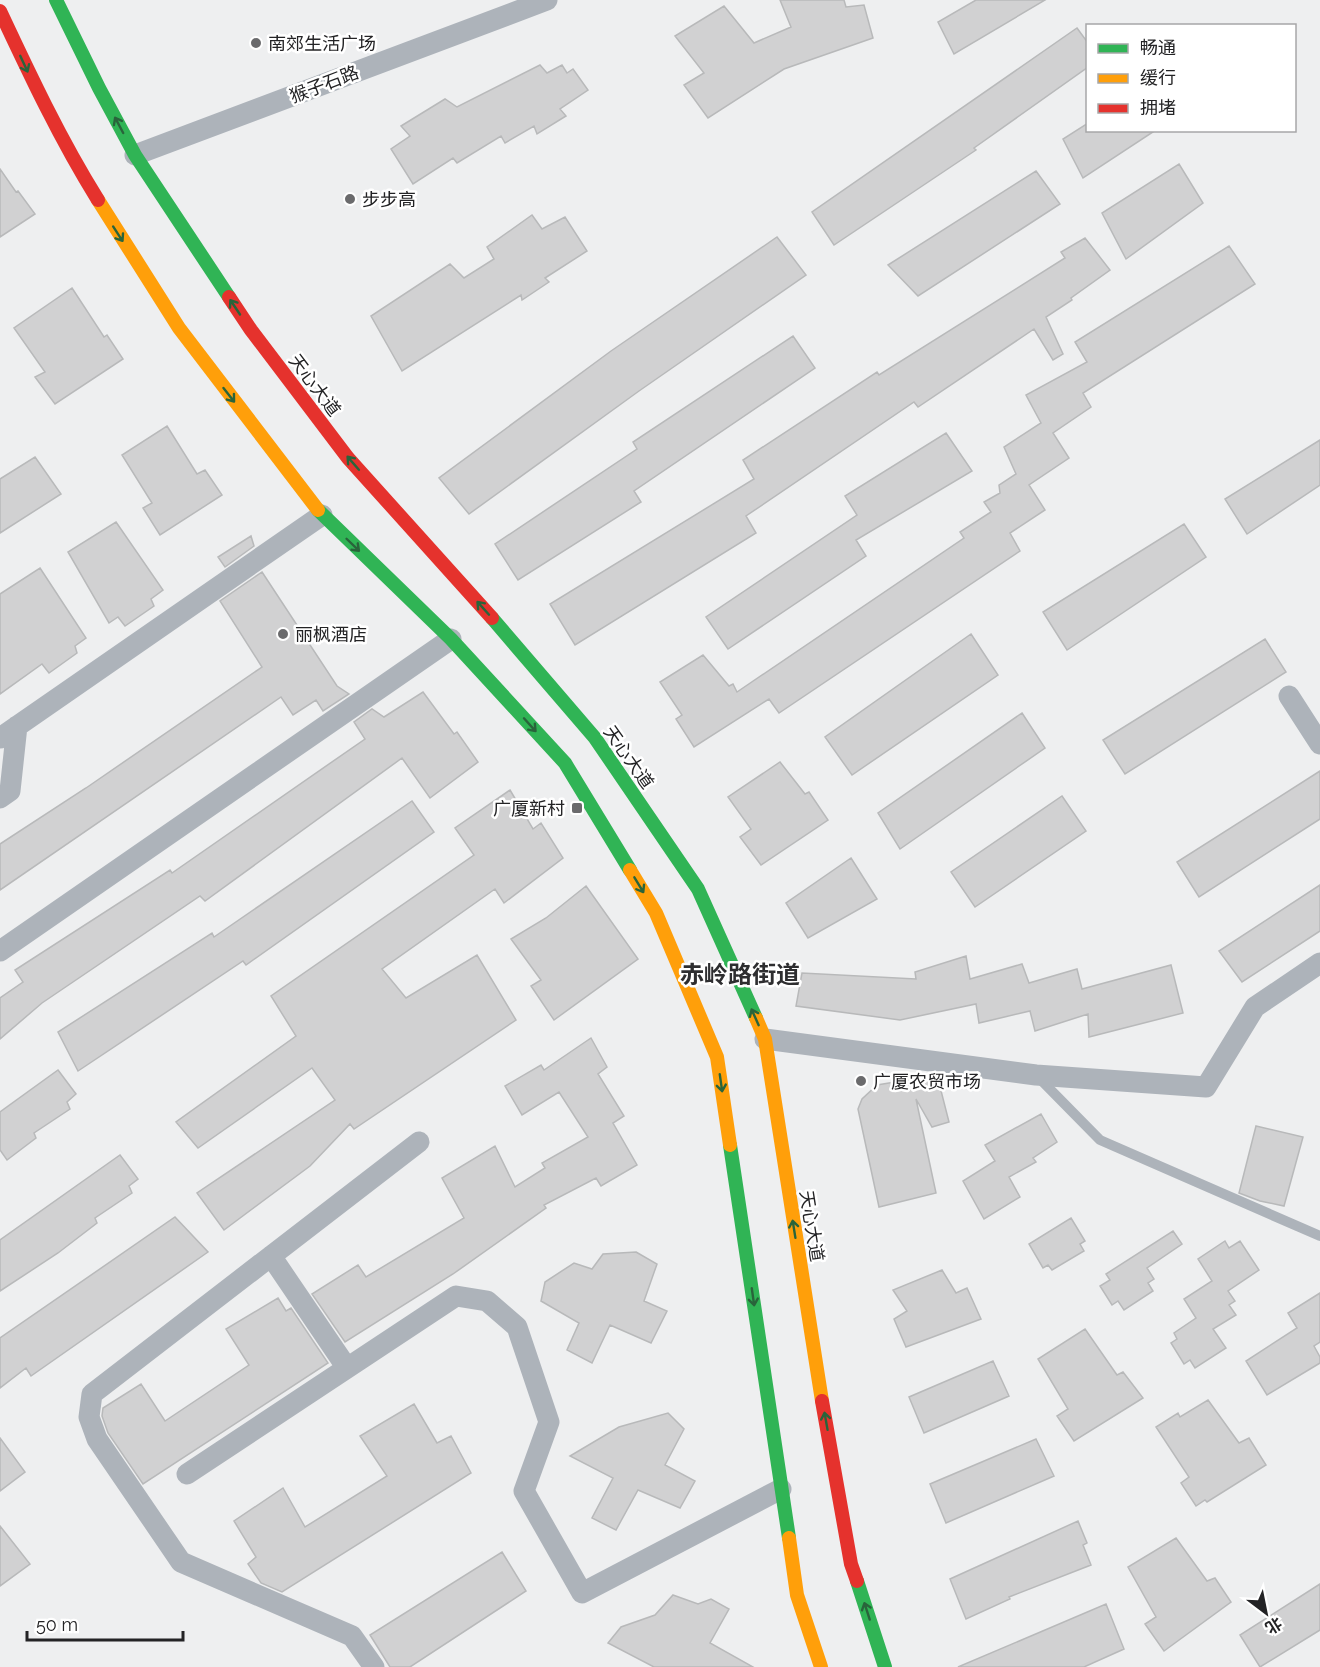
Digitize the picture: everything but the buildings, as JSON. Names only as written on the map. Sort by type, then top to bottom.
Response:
[{"type":"main road","name":"天心大道","points":[[56,0],[135,156],[251,330],[348,458],[522,651],[595,738],[698,889],[765,1039],[812,1343],[852,1564],[885,1667]]},
{"type":"main road","points":[[0,11],[41,99],[76,165],[179,328],[322,514],[451,639],[565,763],[656,913],[717,1057],[797,1595],[821,1667]]},
{"type":"street","name":"猴子石路","points":[[135,156],[547,0]]},
{"type":"street","points":[[0,738],[322,514]]},
{"type":"street","points":[[0,951],[451,639]]},
{"type":"street","points":[[1289,696],[1320,744]]},
{"type":"street","points":[[0,798],[10,791],[17,726]]},
{"type":"street","points":[[765,1039],[1036,1075],[1206,1087],[1255,1007],[1320,963]]},
{"type":"street","points":[[374,1667],[352,1636],[181,1562],[97,1439],[90,1417],[92,1394],[419,1142]]},
{"type":"street","points":[[272,1256],[347,1368]]},
{"type":"street","points":[[187,1474],[456,1296],[487,1300],[517,1327],[549,1422],[524,1491],[582,1593],[781,1489]]},
{"type":"lane","points":[[1036,1075],[1100,1140],[1320,1236]]},
{"type":"traffic: fast","points":[[56,0],[135,155],[229,297]]},
{"type":"traffic: fast","points":[[318,510],[451,639],[565,763],[630,870]]},
{"type":"traffic: fast","points":[[492,618],[595,738],[698,889],[756,1018]]},
{"type":"traffic: fast","points":[[730,1145],[789,1538]]},
{"type":"traffic: fast","points":[[857,1581],[885,1667]]},
{"type":"traffic: slow","points":[[98,200],[179,328],[318,510]]},
{"type":"traffic: slow","points":[[630,870],[656,913],[717,1057],[730,1145]]},
{"type":"traffic: slow","points":[[756,1018],[765,1039],[822,1401]]},
{"type":"traffic: slow","points":[[789,1538],[797,1595],[821,1667]]},
{"type":"traffic: jam","points":[[0,11],[58,130],[98,200]]},
{"type":"traffic: jam","points":[[229,297],[251,330],[348,458],[492,618]]},
{"type":"traffic: jam","points":[[822,1401],[851,1564],[857,1581]]},
{"type":"place","name":"南郊生活广场","points":[[256,43]]},
{"type":"place","name":"步步高","points":[[350,199]]},
{"type":"place","name":"丽枫酒店","points":[[283,634]]},
{"type":"place","name":"广厦新村","points":[[577,808]]},
{"type":"place","name":"广厦农贸市场","points":[[861,1081]]},
{"type":"district","name":"赤岭路街道","points":[[740,974]]}]
